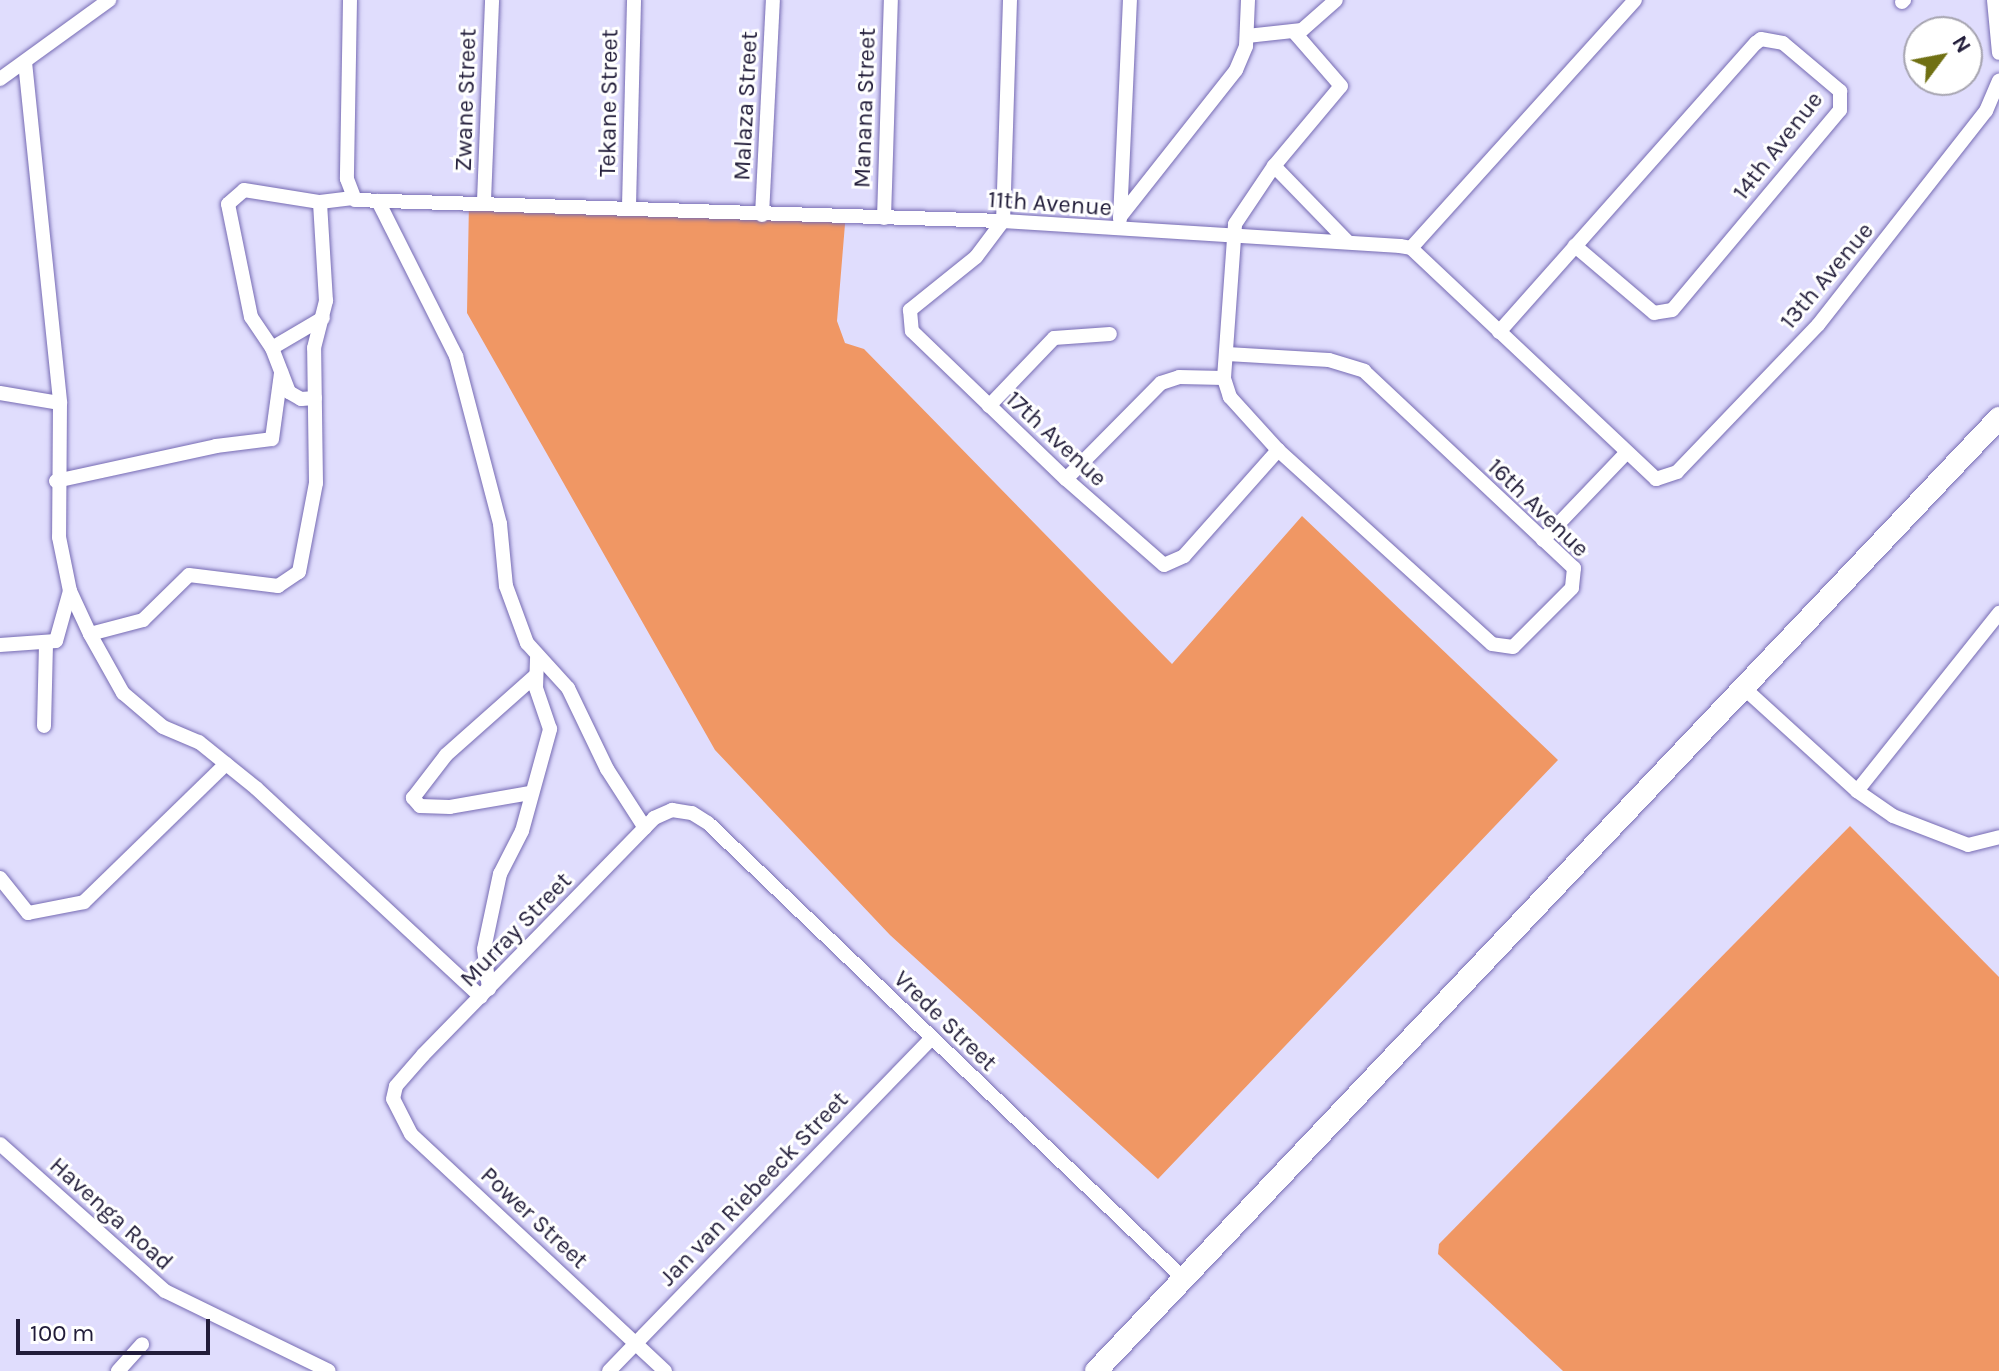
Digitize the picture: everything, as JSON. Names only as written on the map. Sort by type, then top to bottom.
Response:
[{"type":"highway","points":[[1096,1371],[1999,418]]},
{"type":"street","points":[[0,79],[109,0]]},
{"type":"street","points":[[350,0],[350,193]]},
{"type":"street","name":"Zwane Street","points":[[484,201],[492,0]]},
{"type":"street","name":"Tekane Street","points":[[629,206],[634,0]]},
{"type":"street","name":"Malaza Street","points":[[762,215],[773,0]]},
{"type":"street","name":"Manana Street","points":[[884,218],[891,0]]},
{"type":"street","points":[[1003,221],[1010,0]]},
{"type":"street","points":[[1120,224],[1130,0]]},
{"type":"street","points":[[1120,224],[1236,70],[1247,36],[1248,0]]},
{"type":"street","points":[[1247,36],[1294,32],[1316,22],[1336,0]]},
{"type":"street","points":[[1543,540],[1626,453],[1411,248],[1635,0]]},
{"type":"street","points":[[1994,0],[1999,53]]},
{"type":"street","points":[[1066,479],[1161,383],[1179,377],[1224,378],[1233,235],[1239,216],[1274,166],[1341,86],[1294,32]]},
{"type":"street","name":"14th Avenue","points":[[1499,332],[1575,246],[1761,39],[1783,43],[1840,91],[1840,110],[1672,310],[1654,313],[1575,246]]},
{"type":"street","points":[[25,62],[60,403],[56,481],[60,547],[70,591],[90,634],[123,693],[163,727],[183,732],[226,764],[485,993]]},
{"type":"street","name":"13th Avenue","points":[[1626,453],[1652,477],[1664,479],[1685,464],[1826,316],[1986,111],[1999,81]]},
{"type":"street","points":[[1274,166],[1347,241]]},
{"type":"street","name":"11th Avenue","points":[[272,348],[246,303],[228,204],[241,190],[320,202],[350,193],[378,201],[484,201],[762,215],[1120,224],[1411,248]]},
{"type":"street","points":[[378,201],[456,356],[500,524],[506,586],[537,655],[568,688],[607,769],[645,828]]},
{"type":"street","points":[[90,634],[143,620],[194,574],[266,586],[284,586],[294,579],[315,498],[314,348],[323,318],[320,202]]},
{"type":"street","name":"17th Avenue","points":[[1003,221],[976,257],[908,316],[918,339],[1160,563],[1172,566],[1278,450]]},
{"type":"street","points":[[315,398],[294,396],[272,348],[323,318]]},
{"type":"street","points":[[989,406],[1054,338],[1110,334]]},
{"type":"street","name":"16th Avenue","points":[[1224,378],[1236,407],[1278,450],[1498,648],[1519,643],[1575,584],[1574,568],[1364,371],[1329,360],[1227,354]]},
{"type":"street","points":[[56,481],[216,446],[272,439],[281,373]]},
{"type":"street","points":[[0,393],[60,403]]},
{"type":"street","points":[[0,645],[46,644],[59,638],[70,591]]},
{"type":"street","points":[[1857,791],[1999,613]]},
{"type":"street","points":[[44,726],[46,644]]},
{"type":"street","points":[[485,993],[487,937],[500,874],[522,831],[551,724],[535,676],[537,655]]},
{"type":"street","points":[[530,793],[450,807],[420,806],[413,798],[446,755],[535,676]]},
{"type":"street","points":[[1745,689],[1857,791],[1923,831],[1968,845],[1999,837]]},
{"type":"street","points":[[0,878],[28,913],[84,902],[226,764]]},
{"type":"street","name":"Murray Street","points":[[396,1086],[645,828],[672,810]]},
{"type":"street","name":"Vrede Street","points":[[672,810],[692,813],[708,823],[1182,1277]]},
{"type":"street","name":"Jan van Riebeeck Street","points":[[609,1371],[931,1039]]},
{"type":"street","name":"Power Street","points":[[396,1086],[395,1111],[411,1134],[665,1371]]},
{"type":"street","name":"Havenga Road","points":[[0,1144],[165,1291],[329,1371]]},
{"type":"street","points":[[118,1371],[142,1344]]},
{"type":"shaded area","points":[[469,201],[846,212],[837,321],[845,343],[864,349],[1172,664],[1302,516],[1558,760],[1158,1179],[890,935],[715,750],[467,313]]},
{"type":"shaded area","points":[[1850,826],[1999,977],[1999,1371],[1563,1371],[1438,1254],[1439,1244]]}]
